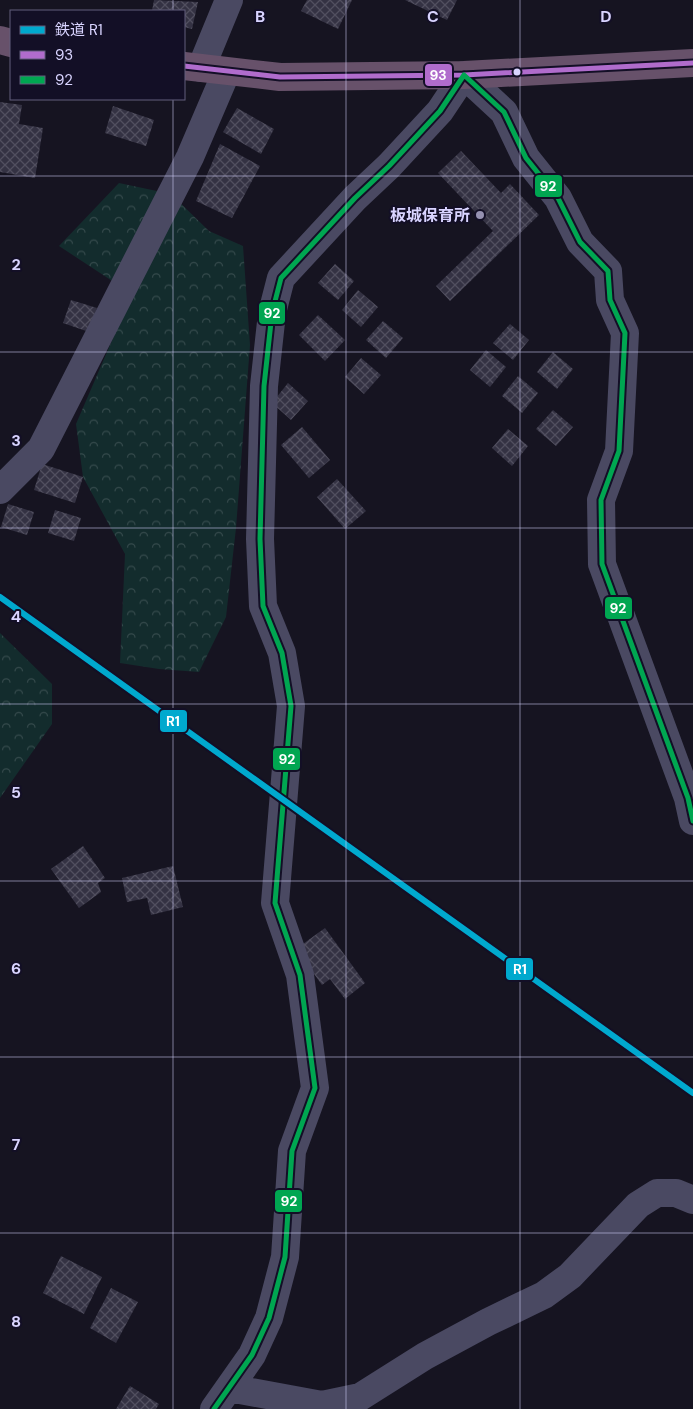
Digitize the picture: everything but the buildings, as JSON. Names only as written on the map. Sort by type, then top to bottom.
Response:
[{"type":"highway","points":[[204,69],[280,77],[464,75],[693,63]]},
{"type":"street","points":[[0,490],[41,448],[190,157],[204,69],[229,0]]},
{"type":"street","points":[[222,1399],[252,1355],[269,1318],[285,1256],[292,1151],[315,1088],[300,976],[275,903],[291,706],[282,653],[263,606],[260,539],[264,386],[272,313],[281,278],[355,198],[389,166],[440,111],[464,75],[504,112],[526,158],[558,198],[580,242],[608,271],[610,300],[624,333],[619,451],[601,500],[602,564],[688,798],[693,821]]},
{"type":"street","points":[[222,1399],[322,1405],[360,1397],[425,1356],[488,1322],[544,1295],[570,1276],[638,1206],[657,1193],[676,1193],[693,1200]]},
{"type":"green space","points":[[119,183],[171,194],[209,231],[243,246],[250,345],[236,528],[226,617],[199,672],[159,669],[120,663],[125,554],[83,477],[76,424],[132,294],[59,246]]},
{"type":"green space","points":[[0,633],[52,684],[52,724],[0,798]]},
{"type":"rail line","name":"R1","points":[[0,597],[693,1093]]},
{"type":"transit line","name":"93","points":[[185,66],[280,77],[464,75],[693,63]]},
{"type":"transit line","name":"92","points":[[214,1409],[252,1355],[269,1318],[285,1257],[292,1151],[315,1088],[300,975],[275,903],[291,706],[282,653],[263,606],[260,539],[264,386],[272,313],[281,278],[355,198],[389,166],[440,111],[464,75],[504,112],[526,158],[558,198],[580,242],[608,271],[610,300],[625,333],[619,451],[601,500],[602,564],[688,798],[693,821]]},
{"type":"place","name":"板城保育所","points":[[480,215]]}]
